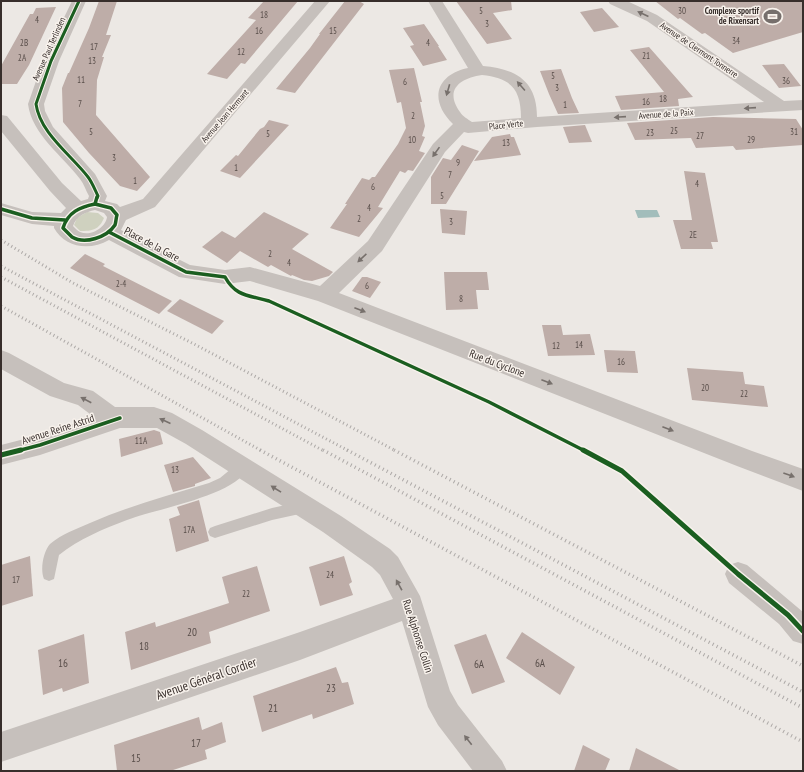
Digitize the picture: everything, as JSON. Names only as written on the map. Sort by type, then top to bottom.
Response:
[{"type":"street","name":"Avenue Paul Terlinden","points":[[79,211],[98,196],[89,178],[46,129],[37,111],[36,104],[51,61],[80,1]]},
{"type":"street","name":"Avenue Jean Hermant","points":[[79,211],[63,228],[67,234],[77,239],[89,240],[100,238],[113,224],[149,203],[323,1]]},
{"type":"street","points":[[435,1],[474,62],[477,70]]},
{"type":"street","name":"Avenue de Clermont Tonnerre","points":[[615,1],[652,18],[780,106]]},
{"type":"street","name":"Place Verte","points":[[477,70],[504,74],[519,83],[525,92],[528,100],[529,123],[468,128],[452,113],[445,96],[447,88],[452,80],[462,74],[477,70]]},
{"type":"street","name":"Avenue de la Paix","points":[[529,123],[803,105]]},
{"type":"street","points":[[1,120],[56,187],[79,211]]},
{"type":"street","points":[[324,295],[376,246],[439,148],[463,123]]},
{"type":"street","name":"Place de la Gare","points":[[79,211],[109,207],[113,224],[186,272]]},
{"type":"street","points":[[1,209],[32,218],[79,211]]},
{"type":"street","name":"Rue du Cyclone","points":[[186,272],[225,277],[250,274],[324,295],[745,459],[803,480]]},
{"type":"street","name":"Rue Alphonse Collin","points":[[1,359],[58,390],[85,398],[109,415],[120,418],[154,417],[164,420],[194,437],[305,507],[360,542],[381,558],[388,566],[411,605],[438,697],[448,715],[492,771]]},
{"type":"street","name":"Avenue Reine Astrid","points":[[1,455],[40,445],[120,418]]},
{"type":"street","points":[[738,574],[788,615],[803,631]]},
{"type":"street","name":"Avenue Général Cordier","points":[[1,747],[300,646],[411,605]]},
{"type":"lane","points":[[49,574],[51,556],[54,550],[68,539],[125,514],[211,488],[225,482],[242,468]]},
{"type":"lane","points":[[215,532],[272,514],[305,507]]},
{"type":"green space","points":[[87,212],[98,213],[104,218],[100,225],[95,229],[80,231],[74,225],[77,218]]},
{"type":"water","points":[[635,210],[657,210],[660,217],[638,218]]},
{"type":"building","points":[[99,1],[117,1],[106,35],[111,35],[102,57],[104,57],[97,80],[96,115],[150,177],[137,191],[120,186],[89,153],[63,122],[62,88],[89,28]]},
{"type":"building","points":[[264,1],[298,1],[245,64],[241,63],[227,79],[207,74],[256,20],[248,18]]},
{"type":"building","points":[[345,1],[359,1],[364,4],[295,93],[276,89],[310,48]]},
{"type":"building","points":[[456,1],[511,1],[512,10],[493,13],[512,39],[487,44]]},
{"type":"building","points":[[655,1],[803,1],[803,32],[733,53],[705,33],[702,34],[680,18],[678,19]]},
{"type":"building","points":[[56,7],[29,65],[17,84],[1,84],[1,66],[30,14],[33,14],[36,8]]},
{"type":"building","points":[[602,8],[619,27],[594,32],[580,12]]},
{"type":"building","points":[[424,24],[447,60],[423,66],[410,46],[414,45],[403,28]]},
{"type":"building","points":[[649,47],[693,97],[678,99],[679,106],[621,110],[615,96],[664,92],[630,50]]},
{"type":"building","points":[[784,64],[801,86],[779,88],[762,65]]},
{"type":"building","points":[[414,68],[422,102],[420,102],[425,126],[422,136],[425,137],[419,151],[425,153],[413,171],[408,170],[405,173],[400,171],[378,207],[383,208],[359,237],[330,228],[347,204],[345,204],[362,178],[369,180],[372,177],[375,177],[398,144],[406,128],[401,102],[397,103],[389,70]]},
{"type":"building","points":[[561,69],[579,113],[558,114],[540,71]]},
{"type":"building","points":[[713,117],[796,119],[803,130],[803,145],[736,150],[733,146],[696,148],[691,138],[635,140],[627,123]]},
{"type":"building","points":[[269,120],[289,125],[240,178],[220,171],[236,155],[238,156]]},
{"type":"building","points":[[585,125],[592,142],[569,143],[563,127]]},
{"type":"building","points":[[510,134],[511,137],[514,137],[521,155],[474,161],[492,137]]},
{"type":"building","points":[[462,145],[479,151],[446,204],[431,204],[431,177],[443,158],[451,160]]},
{"type":"building","points":[[684,171],[705,173],[718,242],[711,242],[713,249],[681,249],[673,220],[692,220]]},
{"type":"building","points":[[440,209],[467,211],[465,235],[442,233]]},
{"type":"building","points":[[264,212],[309,234],[292,249],[333,272],[329,276],[312,281],[304,280],[292,275],[291,276],[271,265],[268,267],[240,251],[227,263],[202,247],[222,231],[235,238]]},
{"type":"building","points":[[85,254],[105,264],[103,266],[172,301],[159,314],[70,268]]},
{"type":"building","points":[[444,272],[487,272],[489,290],[476,290],[478,309],[446,310]]},
{"type":"building","points":[[362,277],[367,277],[381,282],[370,298],[352,291]]},
{"type":"building","points":[[180,299],[224,321],[212,334],[167,311]]},
{"type":"building","points":[[542,325],[561,325],[563,335],[590,334],[595,355],[548,356]]},
{"type":"building","points":[[604,350],[635,351],[638,373],[607,372]]},
{"type":"building","points":[[687,368],[743,372],[745,384],[764,386],[768,407],[692,400]]},
{"type":"building","points":[[154,430],[160,432],[163,444],[121,457],[119,439]]},
{"type":"building","points":[[193,457],[211,478],[195,484],[195,486],[173,492],[164,465]]},
{"type":"building","points":[[199,500],[209,541],[176,552],[169,519],[180,515],[177,507]]},
{"type":"building","points":[[30,556],[33,596],[1,606],[1,565]]},
{"type":"building","points":[[344,556],[352,582],[349,584],[353,595],[320,606],[309,567]]},
{"type":"building","points":[[257,566],[270,611],[209,632],[211,643],[131,670],[125,632],[155,622],[156,627],[229,603],[222,577]]},
{"type":"building","points":[[522,632],[575,667],[560,695],[506,658]]},
{"type":"building","points":[[84,634],[89,683],[63,692],[62,688],[43,695],[38,650]]},
{"type":"building","points":[[486,634],[505,682],[472,694],[454,645]]},
{"type":"building","points":[[336,667],[342,683],[348,682],[354,704],[313,719],[312,714],[262,732],[253,696]]},
{"type":"building","points":[[199,717],[202,730],[222,722],[226,742],[205,750],[207,759],[170,771],[117,771],[114,745]]},
{"type":"building","points":[[583,745],[610,759],[605,771],[574,771]]},
{"type":"building","points":[[636,748],[681,771],[629,771]]},
{"type":"railway","points":[[1,240],[73,283],[194,344],[396,451]]},
{"type":"railway","points":[[1,266],[349,451]]},
{"type":"railway","points":[[1,277],[324,451]]},
{"type":"railway","points":[[1,306],[262,451]]},
{"type":"railway","points":[[260,450],[803,742]]},
{"type":"railway","points":[[323,450],[803,708]]},
{"type":"railway","points":[[347,450],[803,692]]},
{"type":"railway","points":[[394,450],[803,666]]},
{"type":"cycle path","points":[[79,1],[51,61],[36,104],[37,111],[46,129],[89,178],[98,196],[95,204]]},
{"type":"cycle path","points":[[95,204],[111,208],[117,215],[116,224],[109,232],[98,238],[86,240],[73,238],[63,228],[67,218],[74,211],[95,204]]},
{"type":"cycle path","points":[[1,209],[32,218],[65,220]]},
{"type":"cycle path","points":[[109,232],[186,272],[225,277],[235,291],[269,301],[489,402],[622,471],[738,574],[788,615],[803,631]]},
{"type":"cycle path","points":[[1,455],[40,445],[120,418]]},
{"type":"place","name":"Complexe sportif de Rixensart","points":[[772,16]]}]
